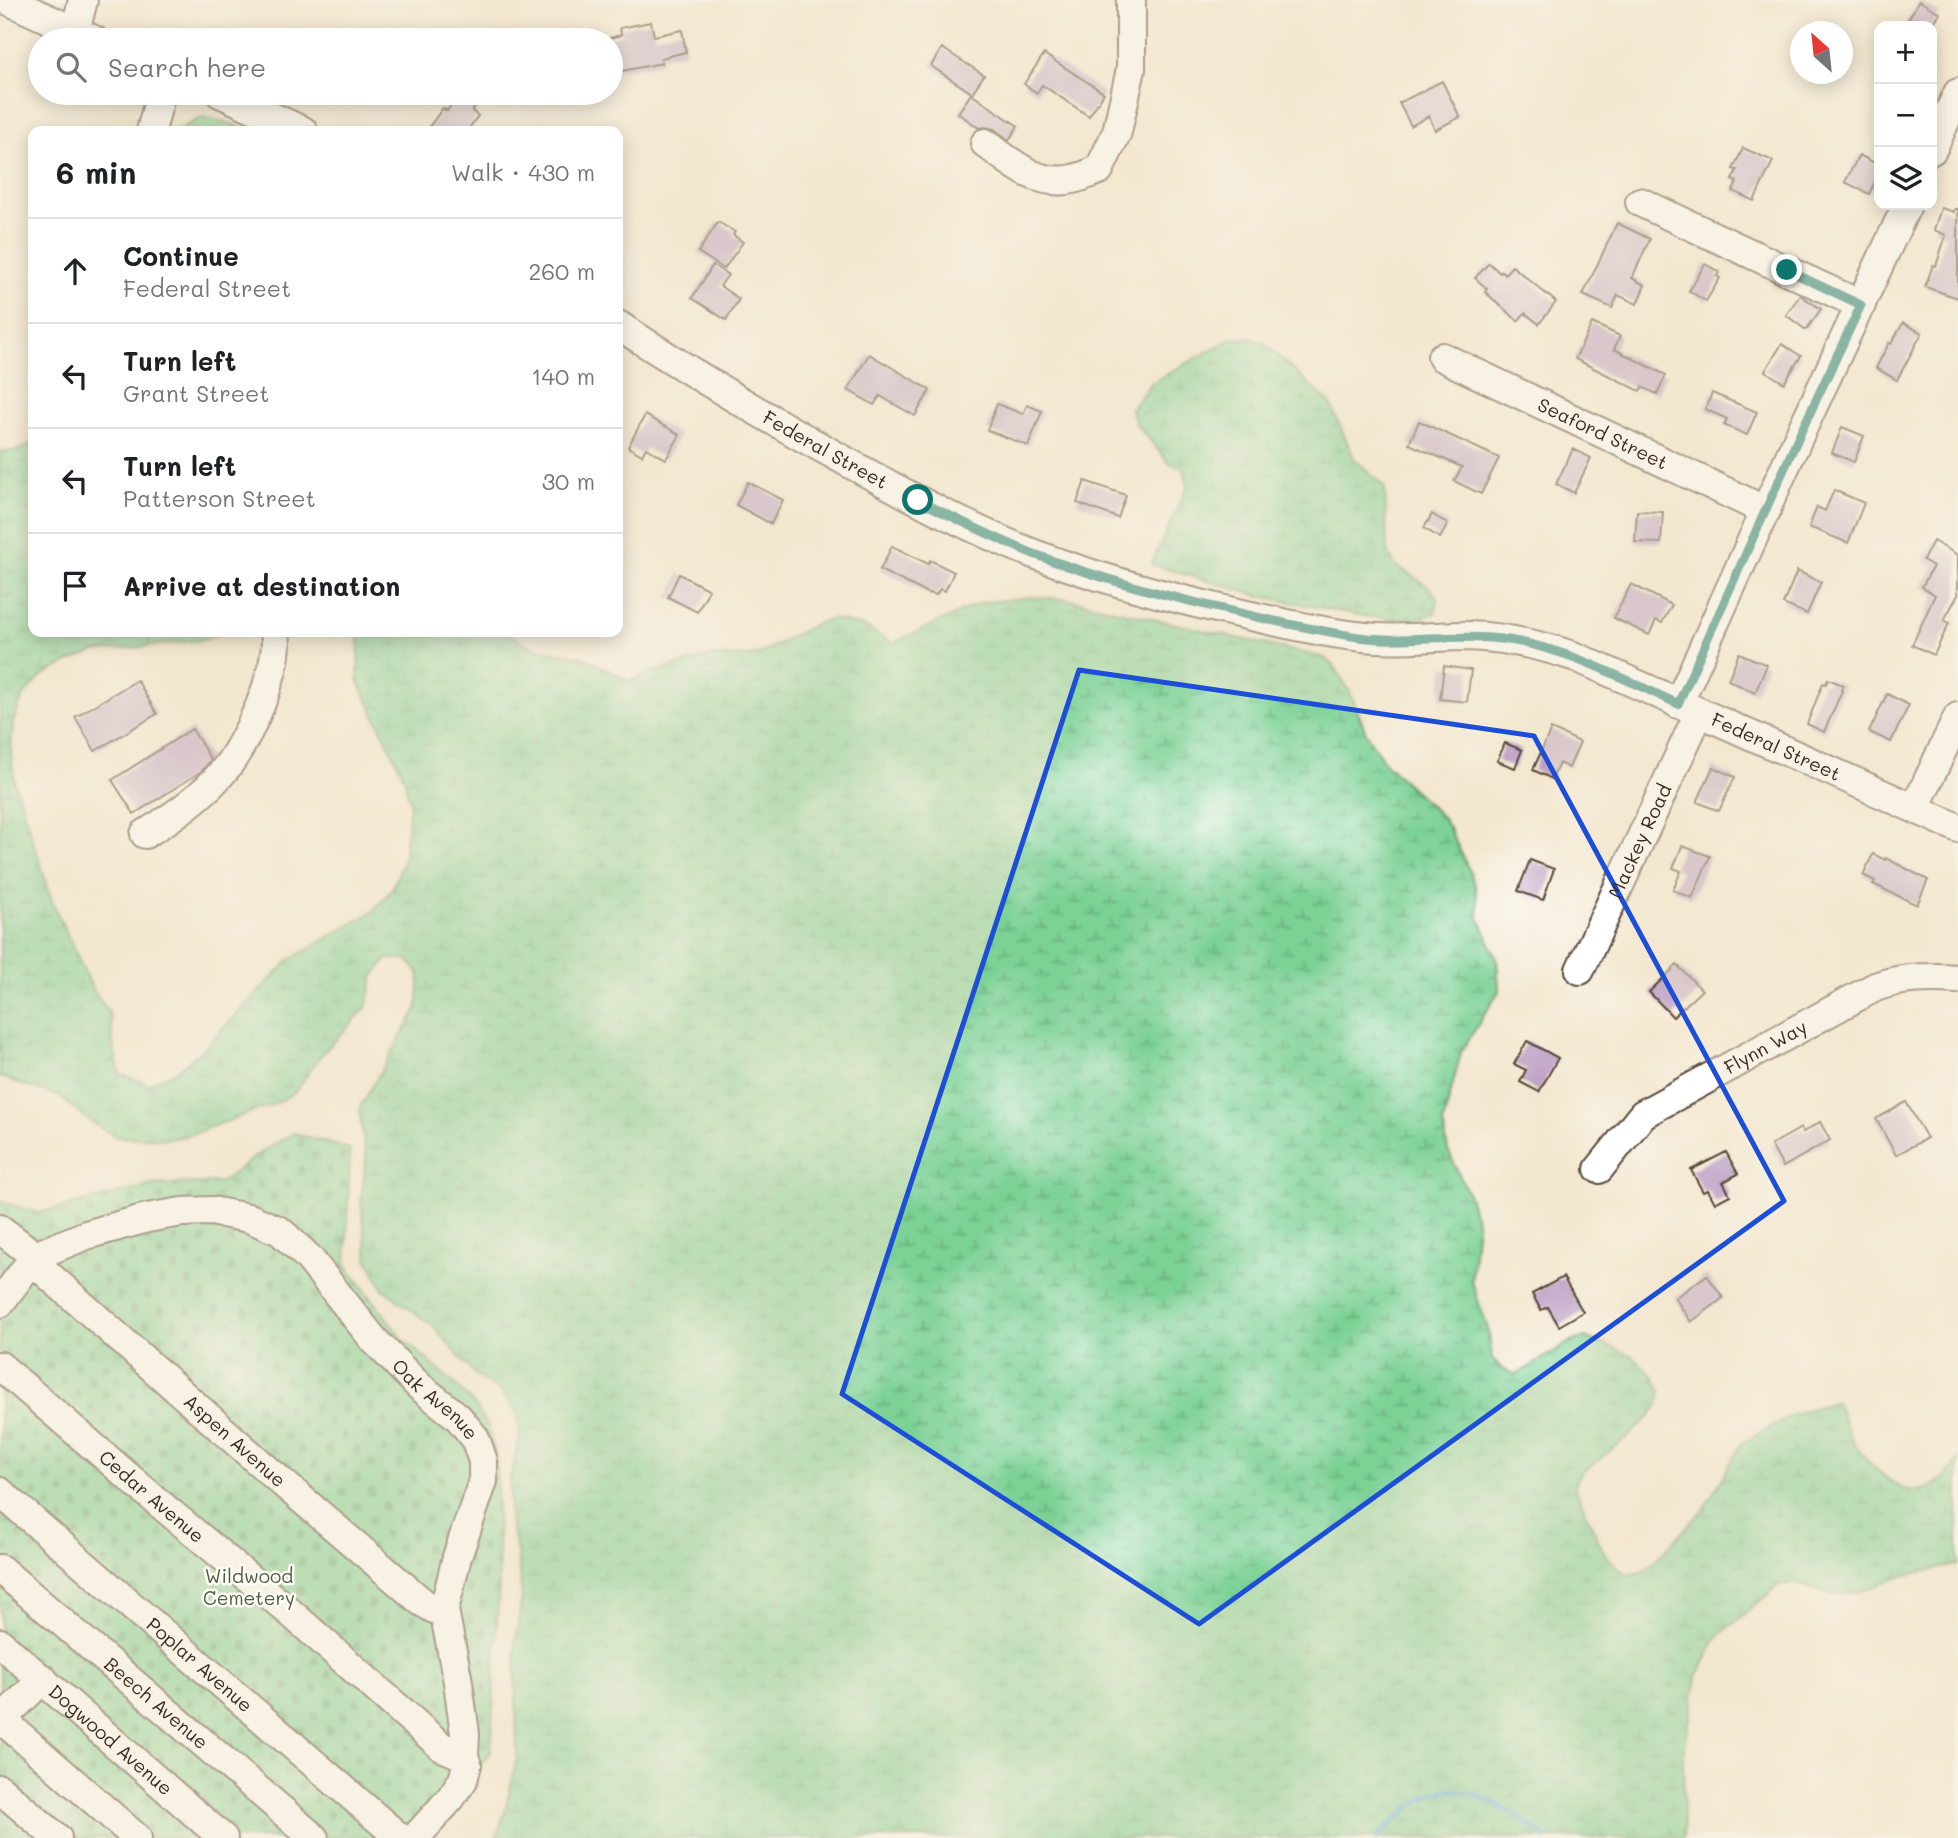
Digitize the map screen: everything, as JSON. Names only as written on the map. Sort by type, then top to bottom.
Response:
[{"type":"street","points":[[7,0],[68,28]]},
{"type":"street","points":[[83,0],[85,28]]},
{"type":"street","points":[[985,143],[1025,173],[1048,181],[1072,179],[1100,170],[1116,132],[1131,69],[1131,0]]},
{"type":"street","points":[[1933,147],[1958,93]]},
{"type":"street","points":[[152,126],[158,105]]},
{"type":"street","points":[[246,105],[292,126]]},
{"type":"street","points":[[1640,202],[1861,305]]},
{"type":"street","name":"Mackey Road","points":[[1580,970],[1689,709],[1766,511],[1905,210]]},
{"type":"street","name":"Federal Street","points":[[623,327],[669,359],[762,414],[901,491],[1006,542],[1060,563],[1197,603],[1354,637],[1411,639],[1466,636],[1544,647],[1576,657],[1958,828]]},
{"type":"street","name":"Seaford Street","points":[[1442,357],[1766,511]]},
{"type":"street","points":[[145,834],[174,816],[222,774],[255,717],[268,685],[277,651],[276,637]]},
{"type":"street","points":[[1915,808],[1958,717]]},
{"type":"street","name":"Flynn Way","points":[[1599,1169],[1643,1114],[1863,994],[1883,984],[1903,979],[1958,979]]},
{"type":"street","name":"Oak Avenue","points":[[35,1256],[86,1234],[182,1212],[211,1211],[249,1218],[281,1231],[308,1257],[374,1339],[419,1385],[458,1417],[475,1438],[483,1461],[483,1480],[457,1557],[444,1610],[458,1682],[467,1765],[463,1780],[415,1838]]},
{"type":"street","name":"Aspen Avenue","points":[[0,1229],[35,1256],[45,1272],[270,1472],[422,1602],[434,1609],[444,1610]]},
{"type":"street","points":[[0,1303],[35,1256]]},
{"type":"street","name":"Cedar Avenue","points":[[0,1366],[292,1614],[442,1746],[464,1756]]},
{"type":"street","name":"Poplar Avenue","points":[[0,1492],[400,1838]]},
{"type":"street","name":"Beech Avenue","points":[[0,1569],[314,1838]]},
{"type":"street","name":"Dogwood Avenue","points":[[0,1643],[223,1838]]},
{"type":"street","points":[[43,1679],[1,1720],[137,1838]]},
{"type":"street","points":[[0,1788],[57,1838]]},
{"type":"highlighted area","points":[[1079,670],[1534,736],[1784,1201],[1199,1624],[842,1394]]},
{"type":"green space","points":[[203,117],[237,126],[186,126]]},
{"type":"green space","points":[[1248,338],[1263,342],[1330,403],[1354,458],[1385,488],[1387,549],[1394,564],[1429,587],[1438,598],[1435,613],[1419,619],[1369,617],[1259,596],[1151,564],[1188,485],[1184,469],[1169,463],[1137,426],[1131,409],[1150,384],[1163,376],[1231,339]]},
{"type":"green space","points":[[28,446],[28,637],[210,637],[204,640],[94,652],[69,662],[43,675],[23,696],[13,723],[11,753],[15,784],[53,904],[92,988],[110,1014],[120,1074],[149,1084],[176,1071],[201,1051],[289,960],[372,912],[392,889],[403,862],[410,804],[404,777],[358,680],[359,637],[515,637],[534,647],[581,657],[631,681],[646,674],[711,656],[744,657],[759,654],[817,623],[833,619],[865,627],[893,643],[980,603],[1029,597],[1067,599],[1325,658],[1335,667],[1350,692],[1367,735],[1384,762],[1442,817],[1450,830],[1476,888],[1479,918],[1497,959],[1499,991],[1461,1052],[1443,1123],[1448,1151],[1468,1193],[1477,1223],[1471,1281],[1488,1329],[1492,1358],[1502,1369],[1516,1375],[1570,1342],[1585,1337],[1631,1355],[1654,1377],[1661,1391],[1658,1405],[1649,1417],[1627,1438],[1580,1474],[1574,1486],[1605,1555],[1627,1575],[1642,1572],[1704,1509],[1742,1443],[1794,1414],[1836,1401],[1848,1432],[1858,1448],[1880,1473],[1898,1486],[1915,1491],[1928,1488],[1945,1476],[1958,1460],[1958,1565],[1901,1576],[1860,1592],[1834,1595],[1794,1583],[1780,1585],[1717,1637],[1697,1677],[1683,1759],[1683,1838],[496,1838],[505,1812],[517,1757],[515,1641],[522,1597],[517,1552],[509,1520],[510,1479],[520,1436],[517,1413],[499,1390],[475,1375],[434,1327],[383,1289],[368,1260],[361,1201],[366,1158],[359,1109],[417,1009],[420,975],[407,959],[387,959],[374,976],[366,1008],[321,1055],[296,1091],[277,1103],[186,1136],[164,1139],[117,1137],[98,1127],[58,1096],[0,1077],[0,451],[17,451]]},
{"type":"green space","name":"Wildwood Cemetery","points":[[293,1133],[350,1149],[346,1265],[402,1338],[455,1384],[477,1408],[488,1427],[496,1455],[499,1586],[491,1751],[420,1838],[0,1838],[0,1201],[39,1213],[151,1185],[222,1182],[258,1154]]},
{"type":"building","points":[[1919,1],[1940,13],[1935,21],[1907,21]]},
{"type":"building","points":[[651,22],[654,36],[682,30],[686,52],[661,58],[662,63],[623,71],[623,28],[620,28]]},
{"type":"building","points":[[942,48],[984,75],[972,93],[931,66]]},
{"type":"building","points":[[1044,54],[1104,93],[1089,116],[1042,85],[1037,93],[1024,84]]},
{"type":"building","points":[[1442,81],[1460,117],[1435,130],[1429,116],[1411,126],[1399,103]]},
{"type":"building","points":[[971,94],[1018,126],[1009,140],[994,129],[979,128],[958,113]]},
{"type":"building","points":[[451,105],[476,105],[472,111],[478,116],[471,126],[430,126],[443,108],[447,111]]},
{"type":"building","points":[[1743,148],[1773,161],[1754,201],[1733,191],[1737,182],[1732,180],[1737,170],[1733,169]]},
{"type":"building","points":[[1859,155],[1874,162],[1874,184],[1869,194],[1845,182]]},
{"type":"building","points":[[1941,208],[1954,212],[1958,209],[1958,298],[1925,287],[1933,265],[1936,266],[1946,235],[1934,230]]},
{"type":"building","points":[[718,222],[735,232],[733,235],[743,242],[724,269],[698,252]]},
{"type":"building","points":[[1617,223],[1650,239],[1632,278],[1645,285],[1637,304],[1618,295],[1612,308],[1583,295]]},
{"type":"building","points":[[1489,263],[1505,274],[1512,266],[1556,302],[1539,324],[1525,313],[1518,321],[1485,292],[1487,289],[1475,278]]},
{"type":"building","points":[[1705,264],[1719,272],[1717,276],[1720,278],[1706,301],[1689,291]]},
{"type":"building","points":[[713,265],[728,275],[720,286],[739,299],[726,320],[692,298]]},
{"type":"building","points":[[1800,295],[1821,309],[1806,330],[1786,315]]},
{"type":"building","points":[[1592,323],[1620,336],[1614,349],[1666,375],[1657,394],[1642,387],[1640,391],[1575,359]]},
{"type":"building","points":[[1903,323],[1922,333],[1897,380],[1876,368]]},
{"type":"building","points":[[1782,344],[1801,356],[1784,383],[1765,371]]},
{"type":"building","points":[[869,354],[930,390],[915,416],[880,396],[874,405],[848,390]]},
{"type":"building","points":[[1712,393],[1757,412],[1747,435],[1724,425],[1727,419],[1705,409]]},
{"type":"building","points":[[997,404],[1023,414],[1027,405],[1042,411],[1028,446],[987,430]]},
{"type":"building","points":[[645,415],[680,435],[666,459],[646,448],[642,455],[628,447]]},
{"type":"building","points":[[1419,421],[1499,458],[1481,494],[1454,481],[1462,467],[1409,444]]},
{"type":"building","points":[[1842,427],[1864,436],[1854,462],[1832,453]]},
{"type":"building","points":[[1573,449],[1591,458],[1574,493],[1556,484]]},
{"type":"building","points":[[1085,481],[1126,495],[1118,518],[1077,503]]},
{"type":"building","points":[[748,482],[783,500],[771,524],[736,505]]},
{"type":"building","points":[[1834,490],[1864,503],[1848,543],[1809,527],[1817,507],[1825,511]]},
{"type":"building","points":[[1637,511],[1663,512],[1661,543],[1635,542]]},
{"type":"building","points":[[1432,514],[1448,524],[1440,538],[1424,528]]},
{"type":"building","points":[[1933,541],[1958,555],[1958,595],[1944,620],[1949,623],[1934,655],[1912,645],[1935,595],[1922,587],[1933,566],[1923,560]]},
{"type":"building","points":[[892,546],[928,564],[930,560],[954,572],[945,591],[940,589],[936,595],[929,594],[880,570]]},
{"type":"building","points":[[1797,571],[1821,582],[1807,614],[1783,604]]},
{"type":"building","points":[[679,574],[709,590],[697,612],[668,597]]},
{"type":"building","points":[[1631,584],[1672,605],[1662,623],[1656,620],[1649,635],[1614,618]]},
{"type":"building","points":[[1739,653],[1767,665],[1755,693],[1728,680]]},
{"type":"building","points":[[1444,666],[1471,670],[1467,702],[1440,699]]},
{"type":"building","points":[[1828,679],[1843,685],[1824,732],[1807,724],[1823,683],[1826,684]]},
{"type":"building","points":[[137,680],[157,714],[95,751],[75,717]]},
{"type":"building","points":[[1887,694],[1909,705],[1891,742],[1869,732]]},
{"type":"building","points":[[192,729],[211,760],[202,771],[134,814],[112,780]]},
{"type":"building","points":[[1551,729],[1580,742],[1569,768],[1559,763],[1552,779],[1533,770]]},
{"type":"building","points":[[1505,743],[1522,750],[1515,768],[1497,761]]},
{"type":"building","points":[[1713,767],[1735,777],[1719,811],[1697,802]]},
{"type":"building","points":[[1682,846],[1710,856],[1692,898],[1673,890],[1681,871],[1673,868]]},
{"type":"building","points":[[1873,854],[1928,880],[1917,905],[1873,884],[1875,881],[1863,875]]},
{"type":"building","points":[[1530,860],[1554,869],[1543,900],[1518,891]]},
{"type":"building","points":[[1677,965],[1702,990],[1673,1017],[1649,992]]},
{"type":"building","points":[[1527,1041],[1558,1058],[1539,1092],[1520,1082],[1526,1070],[1514,1064]]},
{"type":"building","points":[[1906,1102],[1927,1138],[1896,1155],[1876,1119]]},
{"type":"building","points":[[1820,1122],[1830,1140],[1783,1167],[1771,1145],[1801,1128],[1803,1132]]},
{"type":"building","points":[[1726,1152],[1738,1174],[1723,1182],[1730,1195],[1715,1203],[1708,1190],[1703,1192],[1691,1170]]},
{"type":"building","points":[[1707,1275],[1723,1298],[1691,1322],[1675,1298]]},
{"type":"building","points":[[1563,1277],[1583,1312],[1559,1326],[1548,1307],[1541,1310],[1532,1294]]},
{"type":"waterway","points":[[1376,1838],[1418,1802],[1432,1794],[1446,1791],[1461,1791],[1492,1802],[1545,1838]]},
{"type":"route","points":[[918,500],[1019,548],[1118,582],[1278,622],[1354,637],[1411,639],[1466,636],[1513,640],[1576,657],[1678,704],[1861,305],[1787,270]]}]
